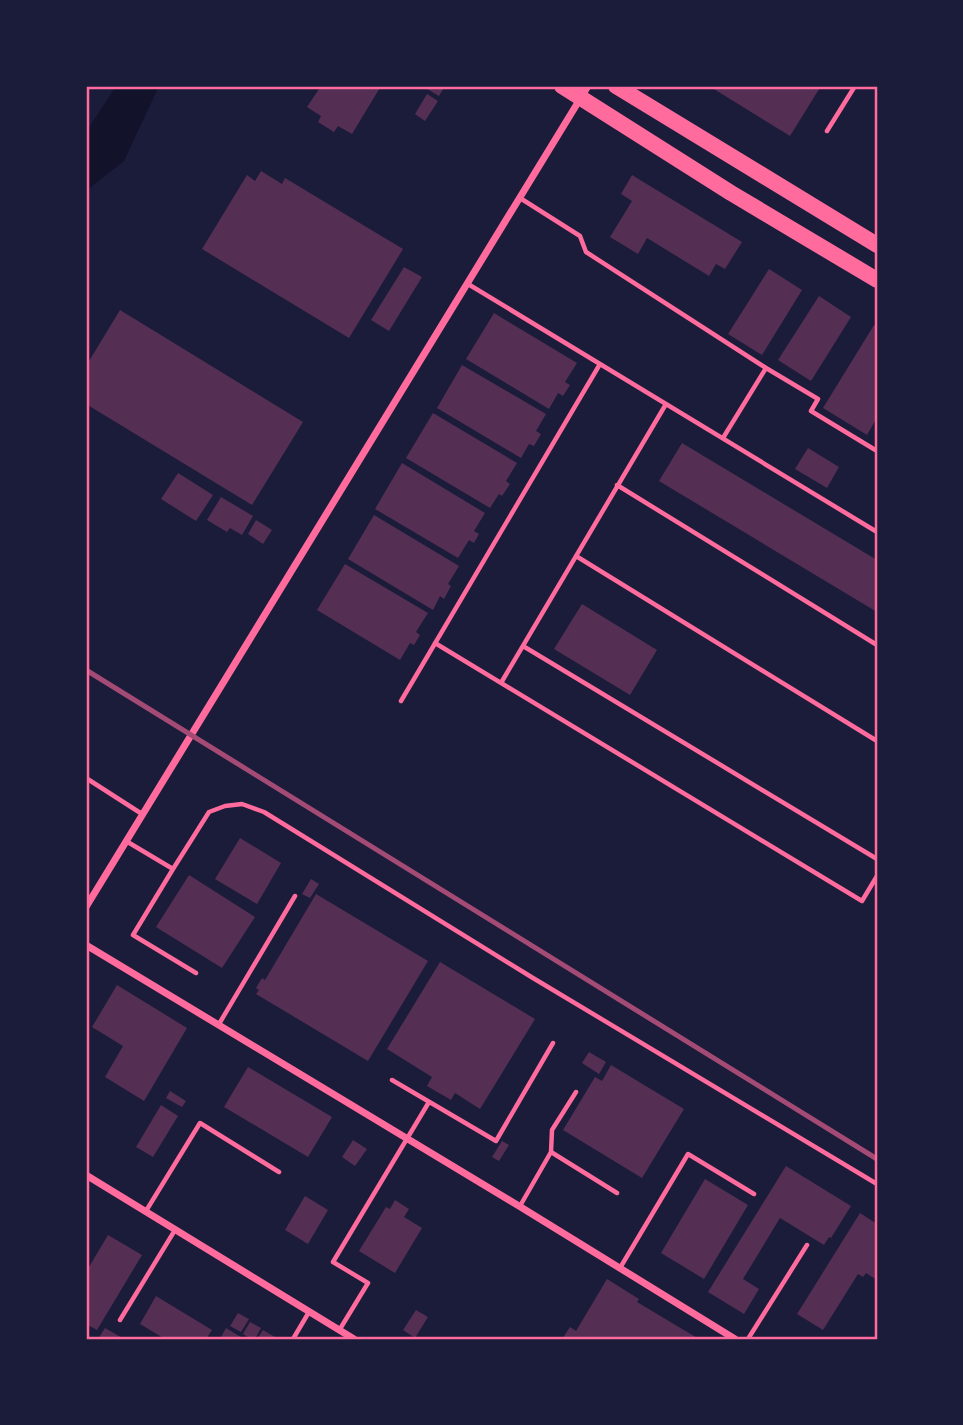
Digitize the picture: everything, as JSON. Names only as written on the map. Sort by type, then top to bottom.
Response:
[{"type":"highway","points":[[562,86],[584,91],[731,193],[877,280]]},
{"type":"highway","points":[[616,86],[877,245]]},
{"type":"street","points":[[86,907],[584,91]]},
{"type":"street","points":[[86,945],[735,1339]]},
{"type":"street","points":[[86,1175],[354,1339]]},
{"type":"lane","points":[[827,131],[855,86]]},
{"type":"lane","points":[[519,198],[580,236],[586,252],[818,399],[811,411],[877,451]]},
{"type":"lane","points":[[467,283],[877,531]]},
{"type":"lane","points":[[401,701],[600,364]]},
{"type":"lane","points":[[723,438],[766,368]]},
{"type":"lane","points":[[500,683],[666,404]]},
{"type":"lane","points":[[617,485],[877,645]]},
{"type":"lane","points":[[576,556],[877,741]]},
{"type":"lane","points":[[435,643],[862,901],[877,876]]},
{"type":"lane","points":[[523,646],[877,859]]},
{"type":"lane","points":[[86,778],[143,814]]},
{"type":"lane","points":[[196,973],[132,934],[209,812],[242,804],[264,812],[533,978],[877,1184]]},
{"type":"lane","points":[[126,841],[173,869]]},
{"type":"lane","points":[[218,1025],[295,896]]},
{"type":"lane","points":[[392,1080],[496,1141],[553,1043]]},
{"type":"lane","points":[[519,1206],[551,1152],[552,1130],[576,1092]]},
{"type":"lane","points":[[340,1330],[368,1283],[333,1262],[429,1102]]},
{"type":"lane","points":[[146,1212],[200,1123],[279,1172]]},
{"type":"lane","points":[[551,1152],[617,1193]]},
{"type":"lane","points":[[620,1268],[688,1154],[754,1194]]},
{"type":"lane","points":[[120,1321],[174,1230]]},
{"type":"lane","points":[[748,1339],[807,1245]]},
{"type":"lane","points":[[293,1339],[309,1312]]},
{"type":"shaded area","points":[[116,86],[159,86],[124,161],[86,191],[86,132]]},
{"type":"building","points":[[321,86],[381,86],[352,134],[338,126],[334,132],[318,122],[321,116],[307,107]]},
{"type":"building","points":[[422,86],[445,86],[439,96]]},
{"type":"building","points":[[709,86],[821,86],[790,136]]},
{"type":"building","points":[[427,94],[438,101],[425,121],[415,114]]},
{"type":"building","points":[[261,171],[282,184],[285,178],[403,249],[349,338],[202,249],[247,175],[255,181]]},
{"type":"building","points":[[632,175],[742,242],[725,269],[716,264],[709,276],[647,238],[638,254],[610,237],[632,201],[621,194]]},
{"type":"building","points":[[404,267],[422,277],[389,331],[371,320]]},
{"type":"building","points":[[769,269],[802,290],[762,355],[728,334]]},
{"type":"building","points":[[819,296],[851,317],[811,381],[778,360]]},
{"type":"building","points":[[120,310],[303,422],[252,505],[86,404],[86,366]]},
{"type":"building","points":[[494,313],[577,363],[565,382],[570,385],[563,396],[558,393],[549,409],[466,359]]},
{"type":"building","points":[[874,325],[877,327],[877,422],[875,421],[867,435],[823,408]]},
{"type":"building","points":[[462,365],[546,414],[536,431],[541,434],[534,446],[529,444],[521,458],[437,408]]},
{"type":"building","points":[[433,413],[517,463],[506,481],[510,484],[490,508],[406,458]]},
{"type":"building","points":[[682,443],[877,560],[877,612],[659,481]]},
{"type":"building","points":[[808,448],[839,467],[827,488],[795,469]]},
{"type":"building","points":[[402,463],[485,513],[474,531],[479,534],[474,543],[469,540],[458,558],[375,509]]},
{"type":"building","points":[[178,473],[213,495],[196,521],[161,499]]},
{"type":"building","points":[[221,497],[253,516],[242,535],[230,528],[227,532],[207,520]]},
{"type":"building","points":[[374,515],[459,566],[448,584],[451,586],[444,599],[440,596],[433,610],[348,559]]},
{"type":"building","points":[[256,520],[272,530],[263,544],[248,534]]},
{"type":"building","points":[[345,564],[428,613],[416,632],[420,635],[414,645],[410,643],[400,660],[317,610]]},
{"type":"building","points":[[582,604],[657,650],[630,695],[554,649]]},
{"type":"building","points":[[240,838],[281,863],[257,904],[215,879]]},
{"type":"building","points":[[189,875],[255,917],[222,968],[156,927]]},
{"type":"building","points":[[311,879],[319,884],[310,898],[302,894]]},
{"type":"building","points":[[316,894],[428,961],[368,1061],[256,994],[259,990],[256,988],[262,978],[265,980]]},
{"type":"building","points":[[440,962],[535,1019],[480,1109],[455,1093],[451,1100],[427,1086],[432,1077],[387,1049]]},
{"type":"building","points":[[117,985],[187,1028],[144,1101],[105,1077],[123,1046],[92,1027]]},
{"type":"building","points":[[589,1052],[606,1062],[599,1074],[582,1063]]},
{"type":"building","points":[[611,1065],[684,1109],[642,1178],[563,1130],[595,1077],[602,1081]]},
{"type":"building","points":[[248,1067],[332,1117],[308,1157],[224,1107]]},
{"type":"building","points":[[170,1091],[186,1101],[182,1107],[166,1098]]},
{"type":"building","points":[[161,1105],[178,1116],[153,1157],[136,1147]]},
{"type":"building","points":[[353,1140],[367,1149],[355,1166],[342,1157]]},
{"type":"building","points":[[502,1141],[509,1145],[499,1161],[492,1157]]},
{"type":"building","points":[[786,1166],[851,1206],[824,1245],[780,1218],[743,1279],[759,1289],[744,1314],[708,1292]]},
{"type":"building","points":[[705,1179],[748,1205],[704,1279],[661,1253]]},
{"type":"building","points":[[305,1196],[328,1210],[308,1244],[285,1230]]},
{"type":"building","points":[[395,1200],[409,1209],[404,1217],[422,1228],[395,1273],[359,1251],[386,1207],[390,1209]]},
{"type":"building","points":[[860,1213],[877,1224],[877,1280],[866,1273],[863,1277],[858,1274],[823,1330],[797,1314]]},
{"type":"building","points":[[108,1235],[142,1255],[97,1330],[86,1324],[86,1272]]},
{"type":"building","points":[[607,1279],[639,1299],[637,1302],[699,1339],[562,1339],[570,1327],[576,1331]]},
{"type":"building","points":[[156,1296],[212,1330],[206,1339],[165,1339],[140,1324]]},
{"type":"building","points":[[416,1310],[428,1317],[415,1338],[403,1330]]},
{"type":"building","points":[[238,1313],[249,1319],[241,1332],[230,1326]]},
{"type":"building","points":[[250,1322],[261,1328],[255,1339],[243,1334]]},
{"type":"building","points":[[105,1328],[124,1339],[98,1339]]},
{"type":"building","points":[[226,1328],[244,1339],[220,1339]]},
{"type":"building","points":[[263,1330],[275,1337],[274,1339],[257,1339]]},
{"type":"railway","points":[[86,670],[877,1159]]}]
